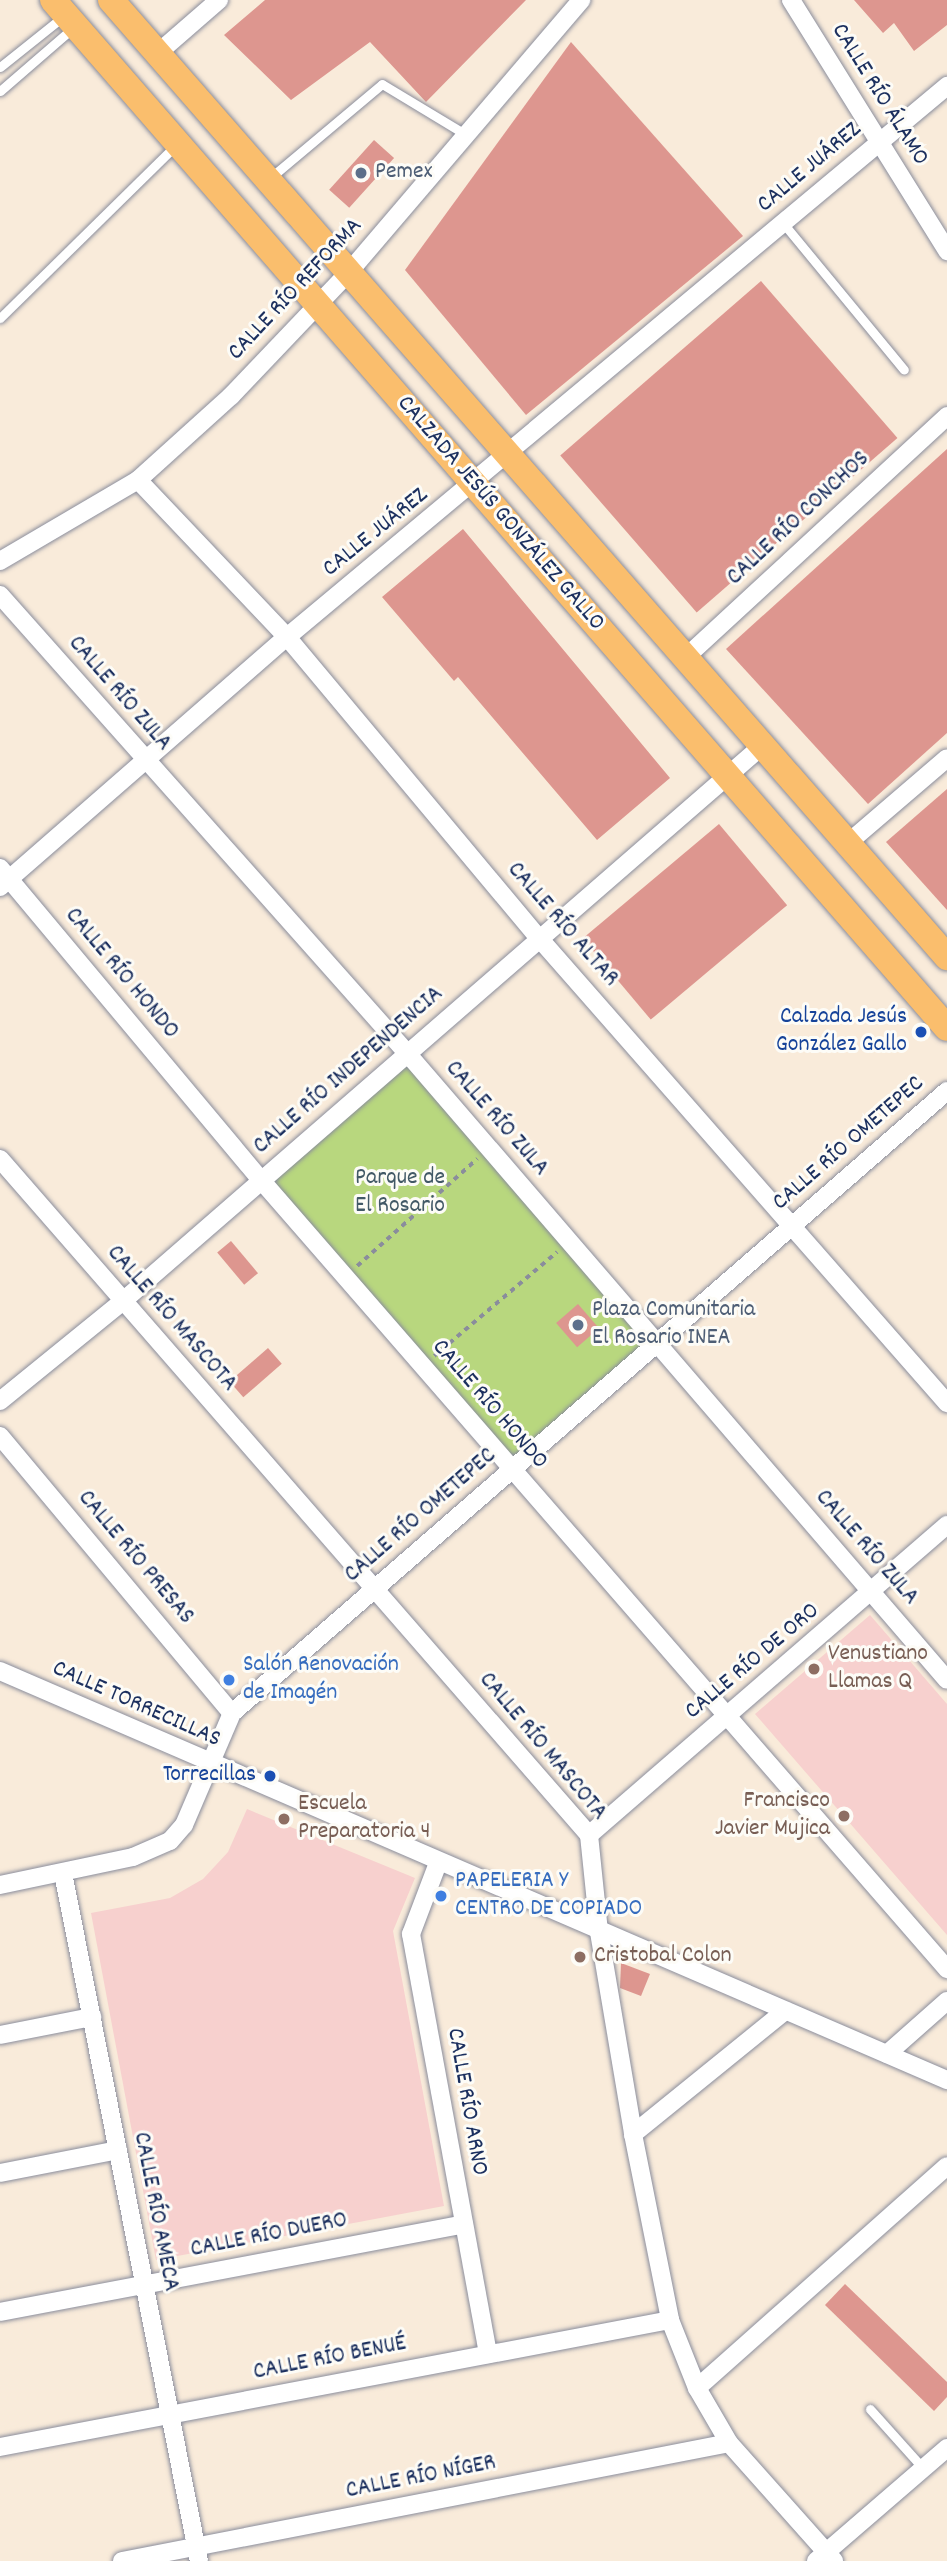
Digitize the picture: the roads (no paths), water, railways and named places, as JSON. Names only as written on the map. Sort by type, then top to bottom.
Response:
[{"type":"main road","name":"CALZADA JESÚS GONZÁLEZ GALLO","points":[[111,0],[947,957]]},
{"type":"main road","name":"CALZADA JESÚS GONZÁLEZ GALLO","points":[[65,14],[947,1028]]},
{"type":"street","points":[[158,53],[219,0]]},
{"type":"street","name":"CALLE RÍO REFORMA","points":[[0,561],[138,480],[231,396],[349,272],[581,0]]},
{"type":"street","name":"CALLE RÍO ÁLAMO","points":[[791,0],[947,251]]},
{"type":"street","name":"CALLE JUÁREZ","points":[[3,878],[145,761],[287,637],[474,484],[505,453],[947,86]]},
{"type":"street","name":"CALLE RÍO CONCHOS","points":[[685,658],[947,416]]},
{"type":"street","name":"CALLE RÍO ALTAR","points":[[138,480],[287,637],[539,938],[947,1403]]},
{"type":"street","name":"CALLE RÍO ZULA","points":[[0,595],[407,1053],[947,1681]]},
{"type":"street","name":"CALLE RÍO INDEPENDENCIA","points":[[0,1401],[123,1301],[726,774],[762,746]]},
{"type":"street","points":[[848,843],[947,758]]},
{"type":"street","name":"CALLE RÍO HONDO","points":[[3,878],[261,1180],[947,1969]]},
{"type":"street","name":"CALLE RÍO OMETEPEC","points":[[0,1885],[132,1857],[170,1841],[184,1825],[232,1713],[947,1091]]},
{"type":"street","name":"CALLE RÍO MASCOTA","points":[[0,1159],[589,1835],[599,1932],[633,2134],[670,2320],[697,2388],[729,2443],[826,2558]]},
{"type":"street","name":"CALLE RÍO PRESAS","points":[[0,1436],[232,1713]]},
{"type":"street","name":"CALLE RÍO DE ORO","points":[[589,1835],[872,1593],[947,1525]]},
{"type":"street","name":"CALLE TORRECILLAS","points":[[0,1672],[209,1765],[947,2080]]},
{"type":"street","name":"CALLE RÍO ARNO","points":[[438,1863],[411,1934],[488,2354]]},
{"type":"street","name":"CALLE RÍO AMECA","points":[[63,1873],[197,2554]]},
{"type":"street","points":[[887,2054],[947,2001]]},
{"type":"street","points":[[633,2134],[785,2011]]},
{"type":"street","points":[[0,2035],[92,2017]]},
{"type":"street","points":[[0,2173],[118,2150]]},
{"type":"street","points":[[697,2388],[947,2166]]},
{"type":"street","name":"CALLE RÍO DUERO","points":[[0,2312],[464,2224]]},
{"type":"street","name":"CALLE RÍO BENUÉ","points":[[0,2447],[670,2320]]},
{"type":"street","name":"CALLE RÍO NÍGER","points":[[122,2561],[197,2554],[729,2443]]},
{"type":"street","points":[[826,2558],[947,2448]]},
{"type":"lane","points":[[0,67],[65,14]]},
{"type":"lane","points":[[0,90],[65,14]]},
{"type":"lane","points":[[268,180],[382,84],[465,135]]},
{"type":"lane","points":[[0,318],[178,143]]},
{"type":"lane","points":[[783,222],[904,370]]},
{"type":"lane","points":[[870,2409],[923,2468]]},
{"type":"place","name":"Pemex","points":[[361,173]]},
{"type":"place","name":"Calzada Jesús González Gallo","points":[[921,1032]]},
{"type":"place","name":"Plaza Comunitaria El Rosario INEA","points":[[578,1325]]},
{"type":"place","name":"Venustiano Llamas Q","points":[[814,1669]]},
{"type":"place","name":"Salón Renovación de Imagén","points":[[229,1680]]},
{"type":"place","name":"Torrecillas","points":[[270,1776]]},
{"type":"place","name":"Francisco Javier Mujica","points":[[844,1816]]},
{"type":"place","name":"Escuela Preparatoria 4","points":[[284,1819]]},
{"type":"place","name":"PAPELERIA Y CENTRO DE COPIADO","points":[[441,1896]]},
{"type":"place","name":"Cristobal Colon","points":[[580,1957]]},
{"type":"park label","name":"Parque de El Rosario","points":[[400,1193]]}]
